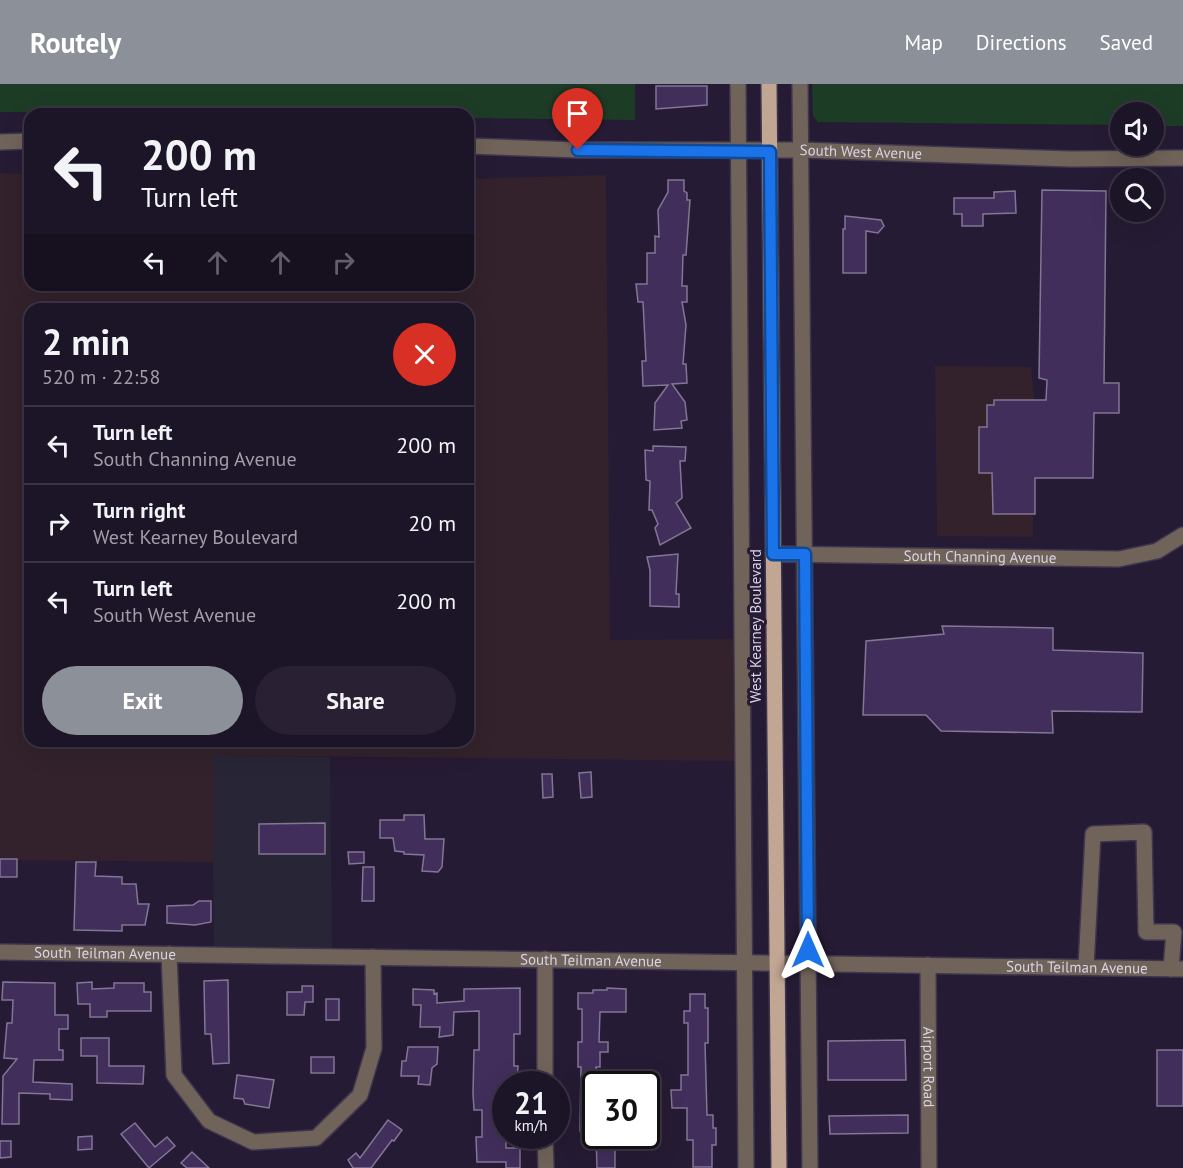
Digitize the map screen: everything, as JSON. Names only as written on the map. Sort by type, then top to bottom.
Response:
[{"type":"main road","name":"West Kearney Boulevard","points":[[770,84],[779,1168]]},
{"type":"street","name":"West Kearney Boulevard","points":[[738,84],[746,1168]]},
{"type":"street","points":[[800,84],[810,1168]]},
{"type":"street","points":[[0,142],[24,141]]},
{"type":"street","name":"South West Avenue","points":[[474,146],[738,152],[801,150],[1071,159],[1183,158]]},
{"type":"street","name":"South Channing Avenue","points":[[773,554],[1119,559],[1158,551],[1183,535]]},
{"type":"street","points":[[1086,967],[1093,834],[1144,832],[1146,933],[1174,932],[1177,969]]},
{"type":"street","name":"South Teilman Avenue","points":[[0,951],[1177,969]]},
{"type":"street","points":[[169,954],[174,1075],[209,1121],[254,1142],[316,1138],[360,1095],[374,1048],[373,957]]},
{"type":"street","points":[[545,959],[545,1071]]},
{"type":"street","name":"Airport Road","points":[[928,965],[930,1168]]},
{"type":"street","points":[[546,1149],[546,1168]]},
{"type":"shaded area","points":[[0,173],[24,174],[24,291],[474,291],[474,179],[606,175],[610,640],[733,639],[734,761],[213,755],[213,862],[0,860]]},
{"type":"shaded area","points":[[935,366],[1031,367],[1034,400],[1033,537],[937,536]]},
{"type":"shaded area","points":[[212,755],[330,757],[332,958],[214,956]]},
{"type":"green space","points":[[0,84],[635,84],[635,120],[474,118],[474,108],[24,108],[24,112],[0,112]]},
{"type":"green space","points":[[812,84],[1183,84],[1183,126],[1164,126],[1164,102],[1110,102],[1110,125],[818,122],[813,116]]},
{"type":"building","points":[[656,86],[707,86],[707,105],[656,109]]},
{"type":"building","points":[[668,180],[684,180],[684,191],[687,193],[687,200],[690,200],[686,255],[683,255],[682,286],[687,286],[687,302],[682,302],[686,325],[683,364],[686,364],[687,383],[672,384],[685,402],[687,420],[681,421],[682,428],[654,430],[655,403],[668,385],[643,386],[642,361],[646,361],[643,302],[638,302],[636,284],[647,284],[647,253],[655,253],[655,236],[659,237],[658,210],[668,192]]},
{"type":"building","points":[[1042,190],[1106,191],[1104,383],[1119,383],[1119,413],[1094,413],[1093,478],[1035,478],[1035,514],[993,514],[992,473],[979,473],[979,427],[987,427],[987,405],[994,405],[994,400],[1046,400],[1047,380],[1039,378]]},
{"type":"building","points":[[1015,191],[1016,213],[983,214],[983,226],[962,226],[962,214],[954,214],[954,198],[994,198],[994,192]]},
{"type":"building","points":[[845,216],[881,220],[884,226],[878,233],[866,231],[866,273],[843,273]]},
{"type":"building","points":[[653,446],[686,447],[685,461],[680,461],[682,498],[676,503],[691,528],[660,545],[655,528],[658,524],[652,510],[649,510],[650,481],[646,480],[645,450],[653,451]]},
{"type":"building","points":[[678,554],[676,594],[679,594],[679,607],[650,606],[650,570],[647,557]]},
{"type":"building","points":[[942,626],[1053,628],[1053,650],[1143,653],[1142,712],[1052,711],[1053,733],[941,731],[926,715],[863,715],[866,641],[944,634]]},
{"type":"building","points":[[591,772],[592,797],[581,798],[579,773]]},
{"type":"building","points":[[542,774],[552,774],[553,797],[543,798]]},
{"type":"building","points":[[404,815],[424,815],[425,839],[444,839],[442,867],[438,872],[422,871],[424,855],[395,851],[393,838],[380,838],[380,820],[404,820]]},
{"type":"building","points":[[325,823],[325,854],[259,854],[259,824]]},
{"type":"building","points":[[348,852],[364,852],[364,863],[349,864]]},
{"type":"building","points":[[0,859],[17,859],[17,877],[0,877]]},
{"type":"building","points":[[76,862],[96,862],[95,876],[122,877],[122,884],[136,884],[138,904],[149,904],[145,925],[122,925],[122,931],[74,930]]},
{"type":"building","points":[[363,867],[374,867],[374,901],[362,901]]},
{"type":"building","points":[[199,901],[211,901],[211,922],[195,925],[167,923],[167,906],[193,905]]},
{"type":"building","points":[[228,980],[229,1063],[213,1064],[211,1034],[205,1034],[204,981]]},
{"type":"building","points":[[3,982],[55,983],[55,1015],[68,1015],[68,1029],[59,1029],[59,1050],[63,1050],[63,1060],[34,1060],[33,1082],[72,1084],[72,1100],[50,1099],[50,1094],[19,1093],[19,1124],[2,1124],[3,1076],[17,1059],[4,1058],[7,1023],[12,1023],[13,1000],[2,1000]]},
{"type":"building","points":[[92,982],[92,989],[114,988],[114,983],[144,983],[144,992],[151,992],[151,1011],[107,1011],[107,1017],[90,1017],[90,1004],[78,1004],[77,983]]},
{"type":"building","points":[[302,986],[313,986],[313,1002],[305,1002],[304,1015],[287,1015],[287,992],[302,992]]},
{"type":"building","points":[[520,988],[520,1034],[514,1034],[514,1066],[518,1066],[518,1071],[492,1071],[492,1149],[520,1149],[520,1168],[506,1168],[506,1162],[477,1162],[476,1137],[482,1137],[482,1110],[474,1110],[473,1093],[474,1050],[479,1050],[479,1011],[454,1012],[453,1035],[439,1037],[440,1027],[420,1027],[421,1005],[413,1005],[413,989],[434,990],[434,994],[437,993],[437,1003],[464,1001],[464,989]]},
{"type":"building","points":[[607,988],[626,989],[626,1012],[600,1012],[599,1042],[608,1042],[608,1052],[600,1052],[600,1067],[596,1067],[596,1071],[582,1071],[582,1131],[580,1131],[581,1067],[578,1067],[578,1042],[582,1042],[582,1009],[578,1009],[578,993],[607,990]]},
{"type":"building","points":[[690,994],[705,994],[705,1008],[708,1008],[708,1043],[705,1043],[707,1115],[713,1115],[713,1128],[716,1128],[716,1145],[712,1145],[712,1167],[693,1167],[693,1140],[687,1140],[687,1108],[672,1108],[671,1090],[681,1090],[681,1075],[688,1075],[688,1023],[684,1023],[684,1011],[690,1011]]},
{"type":"building","points":[[326,999],[339,999],[339,1020],[326,1020]]},
{"type":"building","points":[[81,1038],[109,1038],[109,1066],[144,1066],[143,1084],[97,1083],[97,1056],[81,1056]]},
{"type":"building","points":[[905,1040],[906,1080],[828,1080],[828,1041]]},
{"type":"building","points":[[408,1047],[438,1047],[437,1064],[432,1068],[430,1085],[418,1084],[419,1076],[401,1076],[402,1061],[406,1061]]},
{"type":"building","points":[[1157,1050],[1183,1050],[1183,1106],[1157,1106]]},
{"type":"building","points":[[311,1057],[334,1057],[334,1073],[311,1073]]},
{"type":"building","points":[[237,1075],[274,1080],[269,1108],[245,1104],[243,1099],[234,1098]]},
{"type":"building","points":[[908,1115],[908,1133],[830,1134],[829,1116]]},
{"type":"building","points":[[388,1120],[402,1130],[394,1141],[392,1140],[371,1168],[353,1168],[348,1160],[356,1153],[360,1158]]},
{"type":"building","points":[[135,1123],[155,1147],[167,1137],[175,1146],[149,1168],[121,1134]]},
{"type":"building","points":[[92,1136],[92,1149],[78,1150],[78,1137]]},
{"type":"building","points":[[0,1141],[11,1141],[11,1157],[0,1158]]},
{"type":"building","points":[[596,1149],[615,1149],[615,1168],[597,1168]]},
{"type":"building","points":[[192,1152],[209,1168],[187,1168],[181,1163]]},
{"type":"route","points":[[578,150],[770,152],[773,554],[805,554],[808,950]]}]
